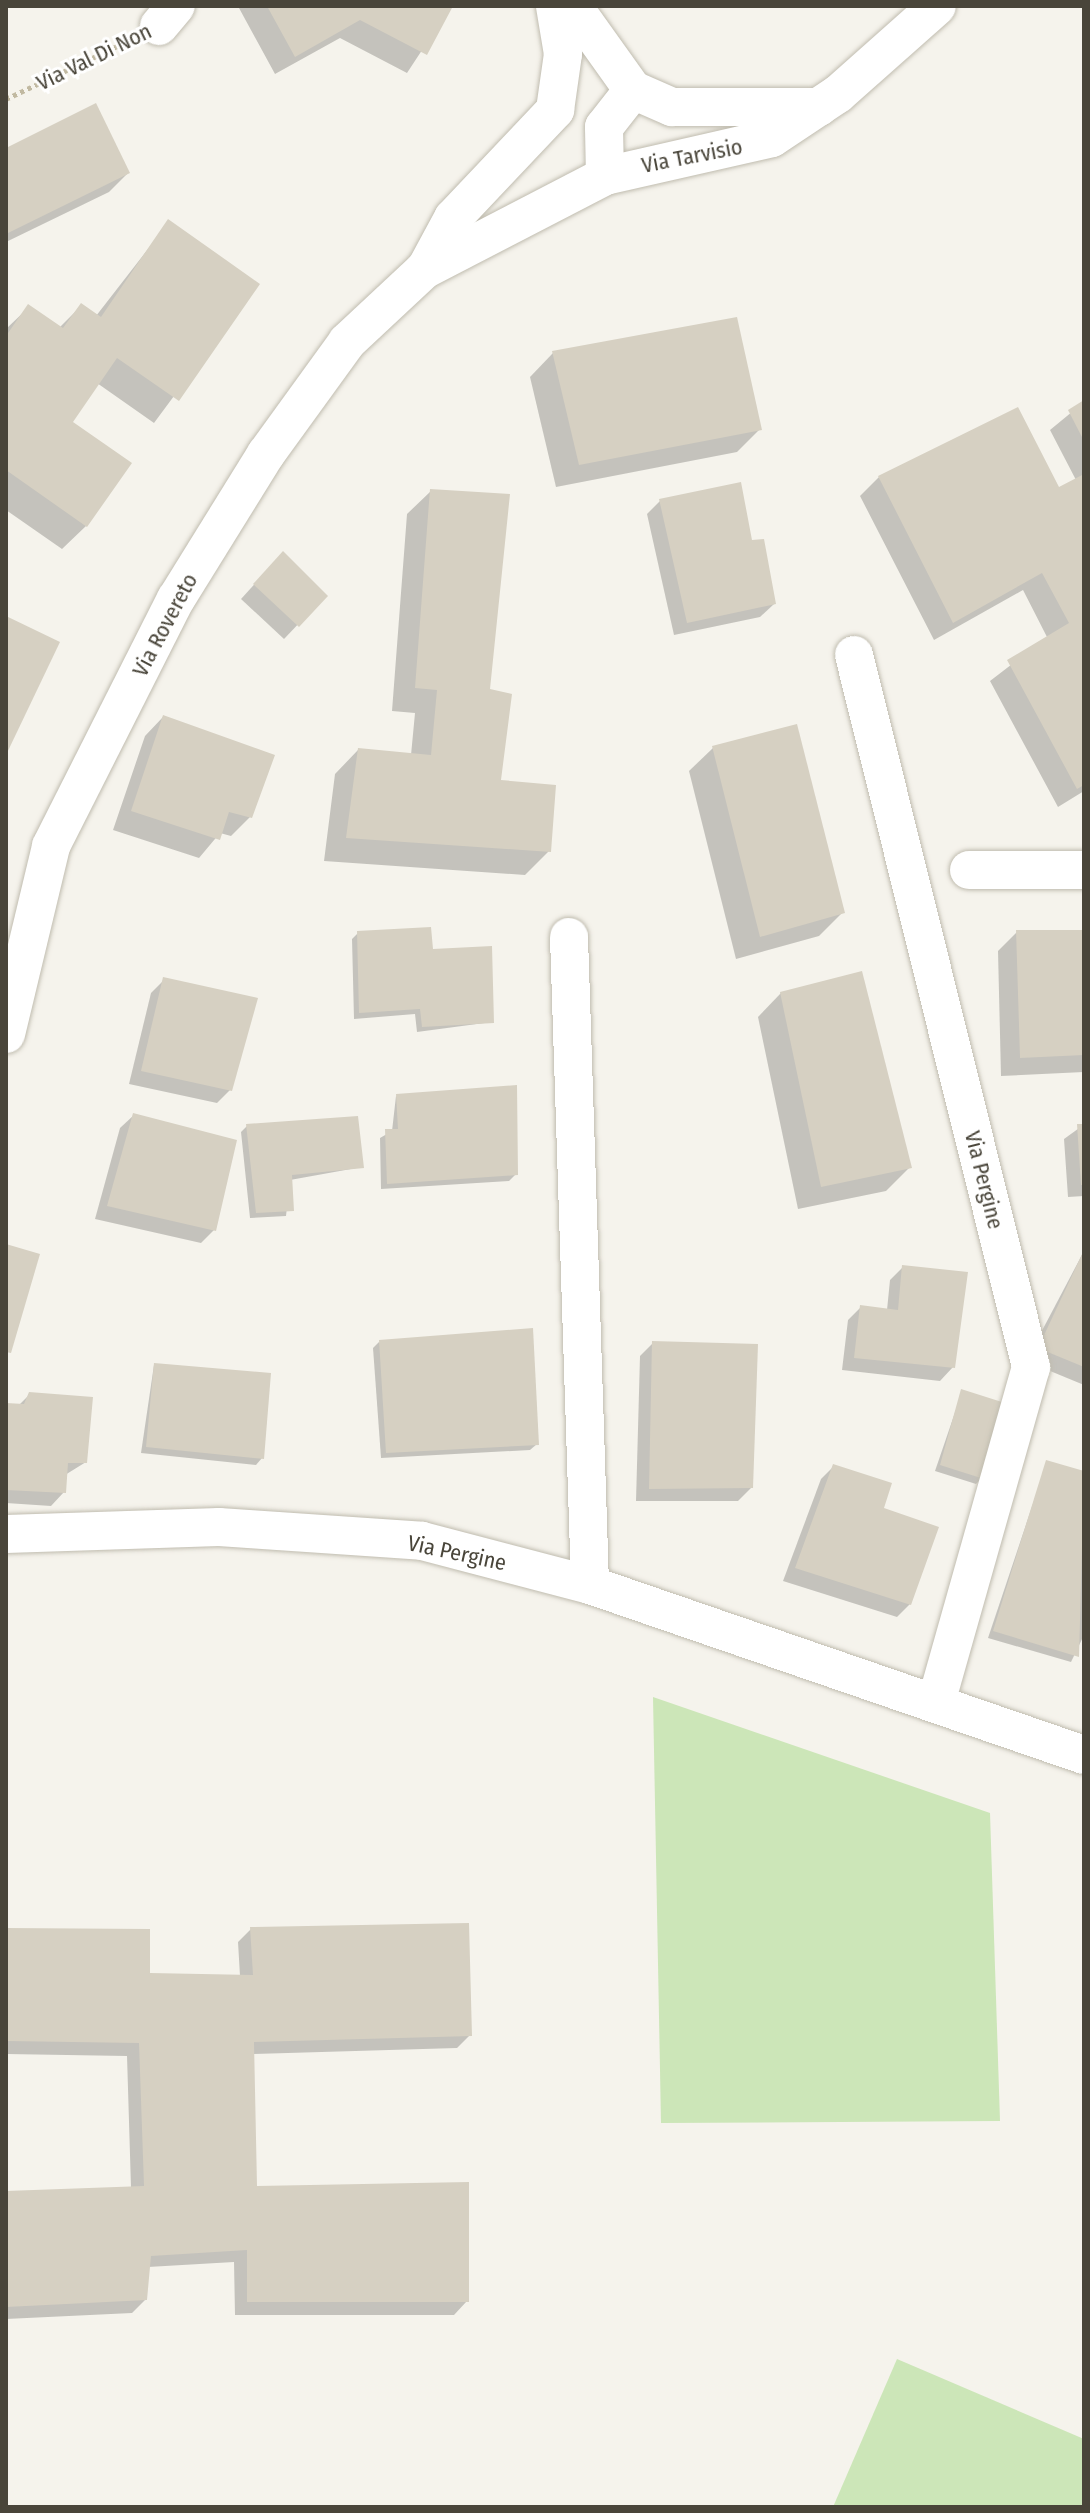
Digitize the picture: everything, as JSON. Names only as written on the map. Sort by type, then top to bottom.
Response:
[{"type":"street","points":[[555,6],[563,54],[555,110],[604,127]]},
{"type":"street","points":[[573,6],[633,90],[604,127],[605,176]]},
{"type":"street","name":"Via Tarvisio","points":[[605,176],[772,138],[819,107],[937,6]]},
{"type":"street","name":"Via Tarvisio","points":[[633,90],[672,107],[819,107]]},
{"type":"street","name":"Via Rovereto","points":[[424,270],[453,218],[555,110]]},
{"type":"street","name":"Via Rovereto","points":[[6,1034],[51,846],[176,599],[266,454],[347,342],[424,270],[605,176]]},
{"type":"street","name":"Via Pergine","points":[[854,655],[1031,1367],[936,1702]]},
{"type":"street","points":[[969,870],[1084,870]]},
{"type":"street","points":[[569,937],[590,1585]]},
{"type":"street","name":"Via Pergine","points":[[6,1534],[219,1527],[422,1541],[590,1585],[1084,1755]]},
{"type":"path","name":"Via Val Di Non","points":[[6,99],[167,16]]},
{"type":"green space","points":[[653,1697],[990,1813],[1000,2121],[661,2123]]},
{"type":"green space","points":[[897,2359],[1084,2439],[1084,2507],[833,2507]]},
{"type":"building","points":[[267,6],[453,6],[427,55],[360,20],[295,57]]},
{"type":"building","points":[[96,103],[130,173],[6,234],[6,148]]},
{"type":"building","points":[[168,219],[260,284],[179,401],[117,358],[73,422],[132,463],[87,527],[6,470],[6,336],[28,304],[63,328],[81,303],[101,317]]},
{"type":"building","points":[[737,317],[762,430],[579,465],[552,351]]},
{"type":"building","points":[[1084,400],[1084,441],[1068,410]]},
{"type":"building","points":[[1018,407],[1059,487],[1084,474],[1084,785],[1077,789],[1007,660],[1069,623],[1042,573],[953,623],[878,476]]},
{"type":"building","points":[[741,482],[752,540],[764,539],[776,604],[687,623],[659,499]]},
{"type":"building","points":[[430,489],[510,494],[490,689],[512,694],[501,780],[556,785],[551,852],[346,838],[358,748],[431,755],[437,690],[415,688]]},
{"type":"building","points":[[283,551],[328,596],[299,627],[253,584]]},
{"type":"building","points":[[6,616],[60,642],[6,755]]},
{"type":"building","points":[[163,715],[275,755],[252,818],[229,812],[220,840],[131,811]]},
{"type":"building","points":[[797,724],[845,913],[760,937],[712,746]]},
{"type":"building","points":[[431,927],[433,949],[492,946],[494,1023],[422,1027],[420,1009],[359,1013],[357,931]]},
{"type":"building","points":[[1016,930],[1084,930],[1084,1055],[1020,1058]]},
{"type":"building","points":[[862,971],[912,1168],[821,1187],[780,992]]},
{"type":"building","points":[[163,977],[258,998],[232,1091],[141,1071]]},
{"type":"building","points":[[517,1085],[518,1175],[387,1184],[385,1129],[398,1129],[396,1094]]},
{"type":"building","points":[[133,1113],[237,1140],[216,1231],[107,1206]]},
{"type":"building","points":[[358,1116],[364,1168],[292,1175],[294,1211],[256,1213],[246,1124]]},
{"type":"building","points":[[1077,1124],[1084,1124],[1084,1185],[1081,1185]]},
{"type":"building","points":[[6,1244],[40,1254],[11,1353],[6,1352]]},
{"type":"building","points":[[1084,1250],[1084,1367],[1038,1348]]},
{"type":"building","points":[[902,1265],[968,1272],[955,1368],[854,1358],[860,1305],[898,1310]]},
{"type":"building","points":[[533,1328],[539,1445],[386,1453],[379,1340]]},
{"type":"building","points":[[652,1341],[758,1344],[753,1488],[649,1489]]},
{"type":"building","points":[[154,1363],[271,1373],[264,1459],[146,1447]]},
{"type":"building","points":[[961,1389],[1005,1403],[984,1479],[940,1465]]},
{"type":"building","points":[[29,1392],[93,1397],[87,1463],[68,1463],[66,1493],[6,1490],[6,1403],[24,1404]]},
{"type":"building","points":[[1046,1460],[1084,1471],[1079,1657],[993,1631]]},
{"type":"building","points":[[833,1464],[892,1483],[884,1508],[939,1527],[911,1605],[795,1568]]},
{"type":"building","points":[[469,1923],[472,2036],[254,2042],[257,2186],[469,2182],[469,2302],[247,2302],[247,2250],[151,2256],[147,2300],[6,2307],[6,2191],[144,2186],[139,2043],[6,2041],[6,1928],[150,1929],[150,1973],[253,1975],[250,1927]]}]
